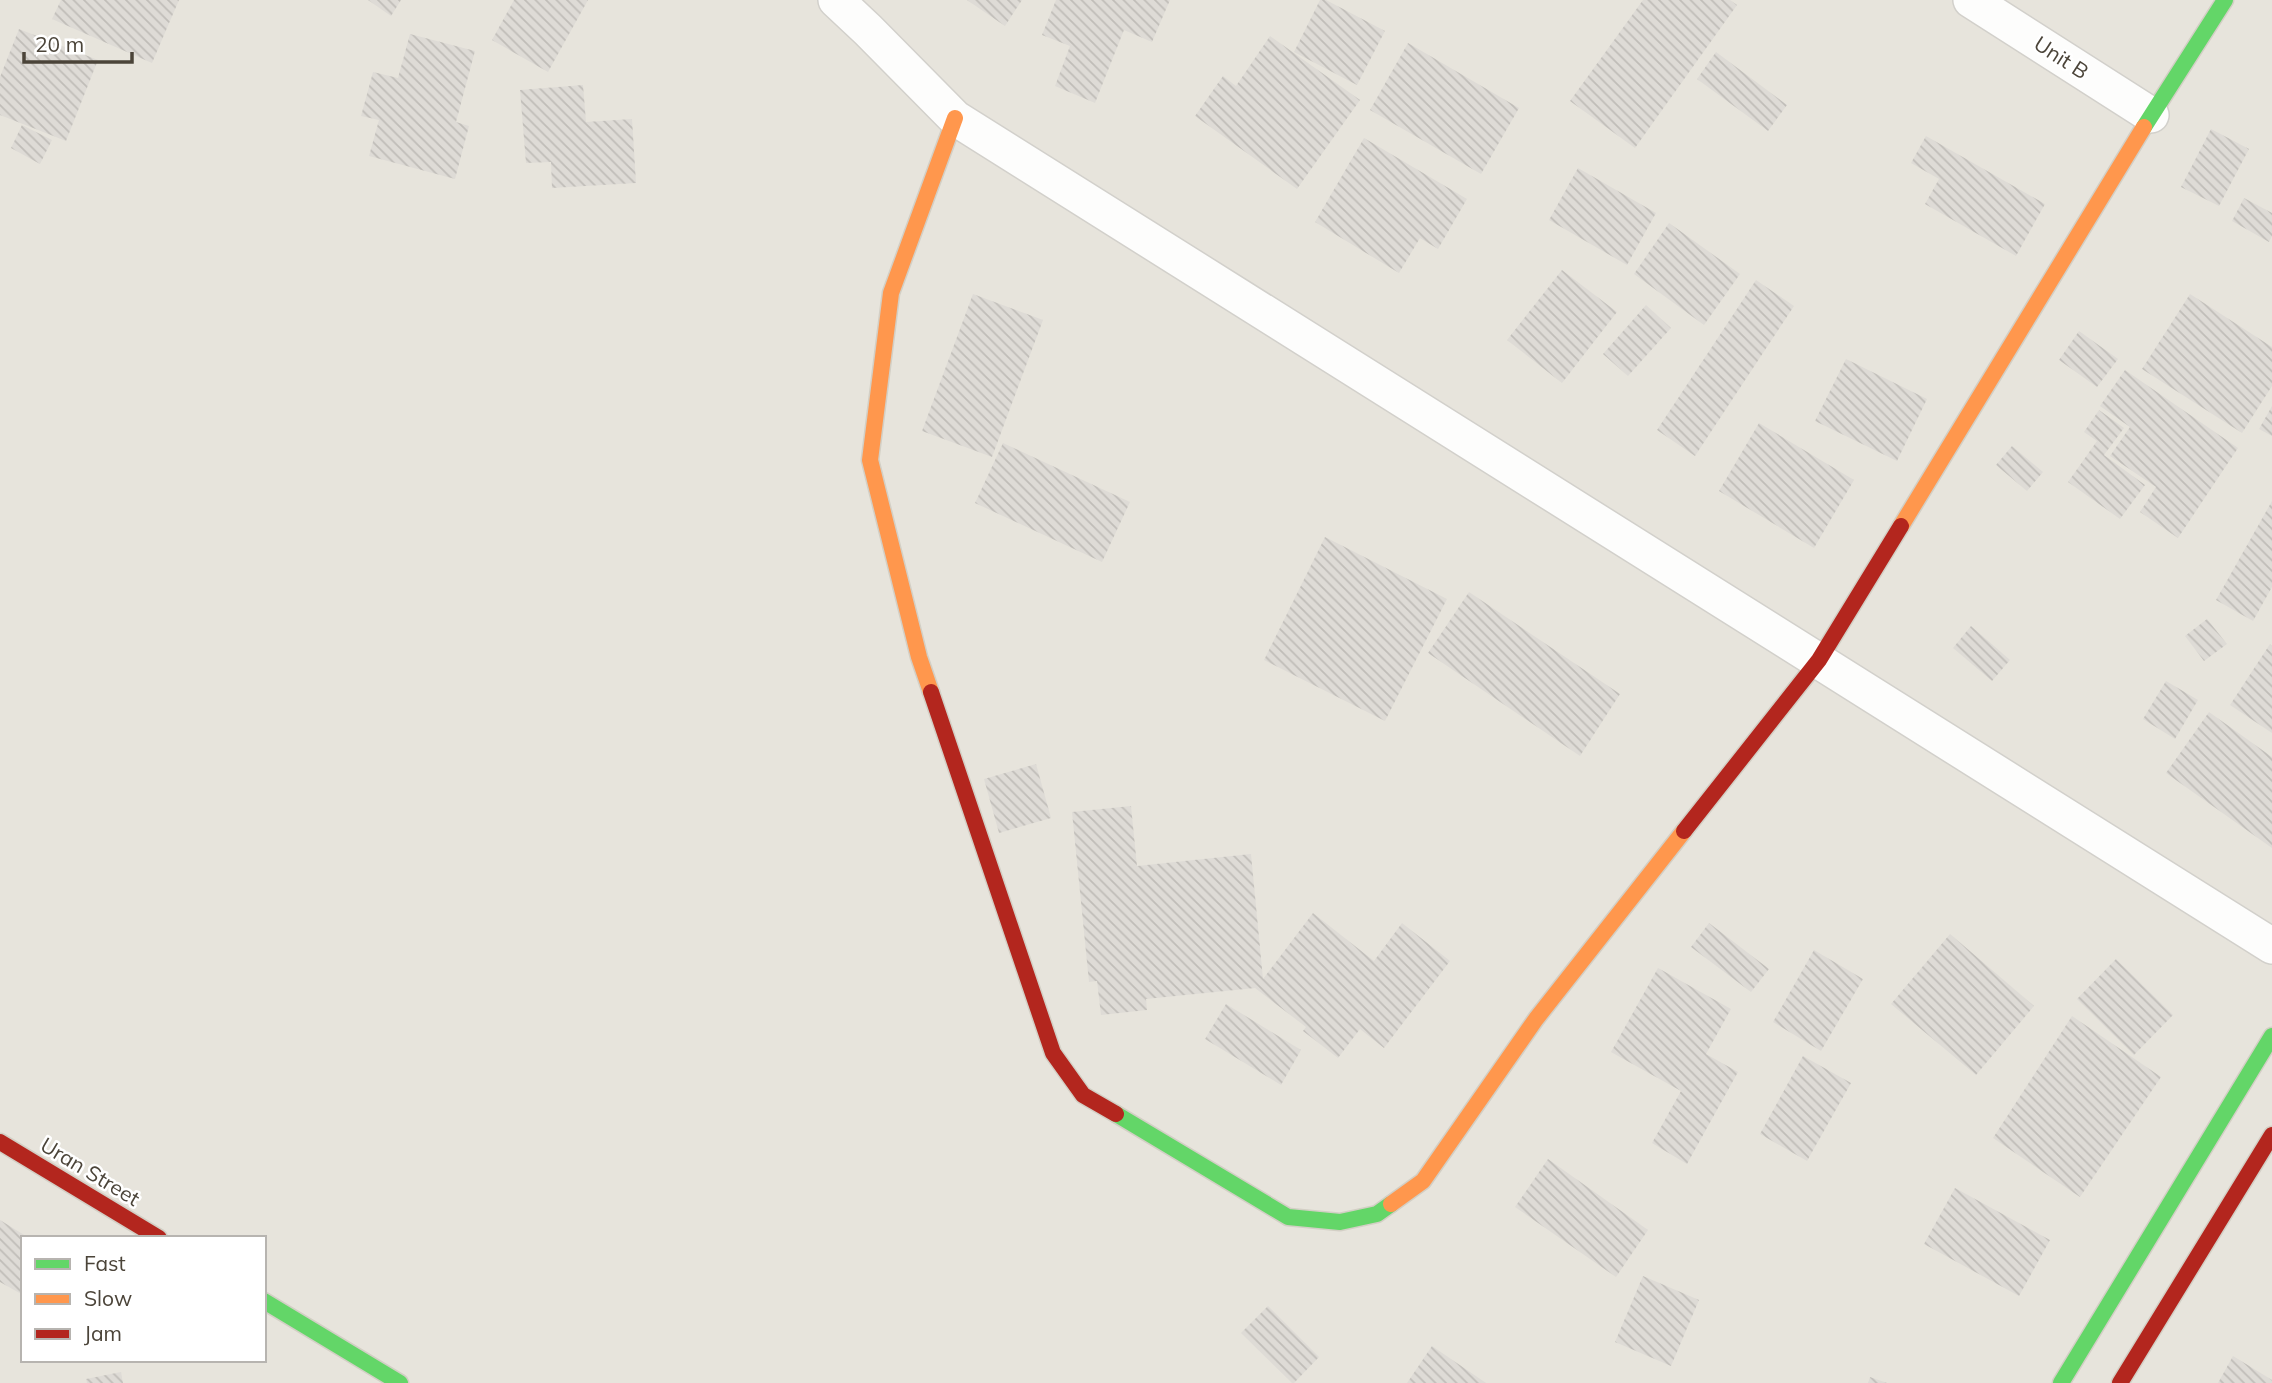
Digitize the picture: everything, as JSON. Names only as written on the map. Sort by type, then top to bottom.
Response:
[{"type":"street","points":[[836,0],[955,118],[2272,946]]},
{"type":"street","name":"Unit B","points":[[1971,0],[2151,115]]},
{"type":"street","points":[[955,118],[891,293],[870,460],[919,657],[1053,1052],[1083,1095],[1288,1217],[1340,1222],[1377,1214],[1423,1181],[1536,1019],[1819,660],[2151,115],[2225,0]]},
{"type":"street","points":[[2061,1383],[2272,1036]]},
{"type":"street","points":[[2120,1383],[2272,1135]]},
{"type":"street","name":"Uran Street","points":[[0,1142],[156,1236]]},
{"type":"street","points":[[266,1302],[400,1383]]},
{"type":"shaded area","points":[[0,0],[2272,0],[2272,1383],[0,1383]]},
{"type":"building","points":[[61,0],[179,0],[152,63],[52,19]]},
{"type":"building","points":[[368,0],[401,0],[391,16]]},
{"type":"building","points":[[514,0],[588,0],[548,72],[492,40]]},
{"type":"building","points":[[967,0],[1022,0],[1005,26]]},
{"type":"building","points":[[1056,0],[1170,0],[1152,42],[1124,30],[1095,103],[1055,86],[1070,46],[1042,35]]},
{"type":"building","points":[[1320,0],[1326,0],[1385,31],[1357,85],[1294,52]]},
{"type":"building","points":[[1643,0],[1730,0],[1737,5],[1635,148],[1570,101]]},
{"type":"building","points":[[19,29],[98,60],[66,141],[0,115],[0,77]]},
{"type":"building","points":[[410,34],[475,51],[456,122],[469,126],[455,179],[369,156],[379,120],[361,116],[373,72],[398,78]]},
{"type":"building","points":[[1270,36],[1360,100],[1297,189],[1195,116],[1223,76],[1236,86]]},
{"type":"building","points":[[1408,43],[1519,108],[1481,174],[1370,110]]},
{"type":"building","points":[[1716,52],[1787,105],[1768,131],[1697,79]]},
{"type":"building","points":[[583,85],[586,122],[632,119],[636,183],[552,188],[551,162],[526,163],[520,90]]},
{"type":"building","points":[[22,125],[52,140],[40,164],[11,148]]},
{"type":"building","points":[[2211,129],[2249,149],[2219,206],[2181,187]]},
{"type":"building","points":[[1926,136],[2045,204],[2016,256],[1925,204],[1939,179],[1911,163]]},
{"type":"building","points":[[1364,138],[1467,199],[1438,249],[1420,238],[1399,273],[1315,222]]},
{"type":"building","points":[[1578,168],[1656,213],[1627,265],[1549,220]]},
{"type":"building","points":[[2244,198],[2272,213],[2272,236],[2269,242],[2232,221]]},
{"type":"building","points":[[1669,223],[1740,274],[1704,325],[1634,274]]},
{"type":"building","points":[[1562,270],[1617,312],[1562,383],[1507,340]]},
{"type":"building","points":[[1756,280],[1794,306],[1695,456],[1657,430]]},
{"type":"building","points":[[973,294],[1043,320],[992,457],[922,431]]},
{"type":"building","points":[[2190,294],[2272,347],[2272,386],[2242,433],[2142,369]]},
{"type":"building","points":[[1646,305],[1671,328],[1628,376],[1603,354]]},
{"type":"building","points":[[2079,331],[2118,359],[2097,387],[2059,360]]},
{"type":"building","points":[[1846,359],[1927,399],[1897,461],[1815,421]]},
{"type":"building","points":[[2125,370],[2238,448],[2178,538],[2140,512],[2156,487],[2110,456],[2130,427],[2100,406]]},
{"type":"building","points":[[2272,406],[2272,436],[2259,429]]},
{"type":"building","points":[[2099,410],[2124,428],[2104,455],[2145,485],[2120,519],[2068,482],[2097,441],[2084,432]]},
{"type":"building","points":[[1759,423],[1854,480],[1814,548],[1719,491]]},
{"type":"building","points":[[1003,443],[1130,502],[1102,562],[975,503]]},
{"type":"building","points":[[2012,446],[2043,472],[2027,491],[1996,465]]},
{"type":"building","points":[[2272,501],[2272,587],[2253,621],[2216,600]]},
{"type":"building","points":[[1325,537],[1447,599],[1385,721],[1264,660]]},
{"type":"building","points":[[1469,592],[1620,694],[1580,756],[1428,653]]},
{"type":"building","points":[[2207,619],[2227,644],[2204,661],[2185,636]]},
{"type":"building","points":[[1971,626],[2010,660],[1992,681],[1953,648]]},
{"type":"building","points":[[2270,644],[2272,646],[2272,733],[2230,705]]},
{"type":"building","points":[[2166,681],[2198,700],[2175,739],[2143,719]]},
{"type":"building","points":[[2209,712],[2272,757],[2272,848],[2166,773]]},
{"type":"building","points":[[1036,764],[1051,818],[999,833],[984,779]]},
{"type":"building","points":[[1131,806],[1137,866],[1251,854],[1263,979],[1313,913],[1374,961],[1402,923],[1450,961],[1384,1048],[1360,1029],[1338,1058],[1303,1031],[1306,1027],[1255,988],[1146,999],[1147,1010],[1101,1015],[1097,981],[1089,982],[1072,812]]},
{"type":"building","points":[[1709,923],[1769,969],[1751,992],[1691,947]]},
{"type":"building","points":[[1950,934],[2034,1006],[1976,1075],[1891,1004]]},
{"type":"building","points":[[1814,950],[1863,979],[1821,1051],[1773,1022]]},
{"type":"building","points":[[2116,959],[2173,1015],[2134,1055],[2077,999]]},
{"type":"building","points":[[1658,968],[1731,1009],[1706,1054],[1738,1072],[1687,1164],[1652,1143],[1681,1091],[1611,1052]]},
{"type":"building","points":[[1226,1004],[1301,1050],[1281,1085],[1205,1039]]},
{"type":"building","points":[[2072,1016],[2161,1077],[2080,1197],[1993,1138]]},
{"type":"building","points":[[1803,1056],[1851,1083],[1807,1161],[1760,1134]]},
{"type":"building","points":[[1548,1159],[1648,1230],[1616,1277],[1515,1207]]},
{"type":"building","points":[[1955,1188],[2050,1240],[2019,1296],[1924,1244]]},
{"type":"building","points":[[0,1220],[26,1236],[21,1236],[21,1294],[0,1282]]},
{"type":"building","points":[[1643,1276],[1699,1300],[1671,1366],[1615,1342]]},
{"type":"building","points":[[1268,1306],[1319,1357],[1294,1383],[1241,1333]]},
{"type":"building","points":[[1432,1346],[1486,1383],[1407,1383]]},
{"type":"building","points":[[2233,1356],[2272,1380],[2272,1383],[2218,1383]]},
{"type":"building","points":[[121,1372],[123,1383],[87,1383],[86,1379]]},
{"type":"building","points":[[1870,1377],[1887,1383],[1868,1383]]},
{"type":"traffic: fast","points":[[2144,127],[2225,0]]},
{"type":"traffic: fast","points":[[2061,1383],[2272,1036]]},
{"type":"traffic: fast","points":[[1116,1114],[1288,1217],[1340,1222],[1377,1214],[1391,1204]]},
{"type":"traffic: fast","points":[[266,1302],[400,1383]]},
{"type":"traffic: slow","points":[[931,692],[919,657],[870,460],[891,293],[955,118]]},
{"type":"traffic: slow","points":[[1901,526],[2144,127]]},
{"type":"traffic: slow","points":[[1391,1204],[1423,1181],[1536,1019],[1684,831]]},
{"type":"traffic: jam","points":[[1684,831],[1819,660],[1901,526]]},
{"type":"traffic: jam","points":[[931,692],[1053,1053],[1083,1095],[1116,1114]]},
{"type":"traffic: jam","points":[[2120,1383],[2272,1135]]},
{"type":"traffic: jam","points":[[0,1142],[156,1236]]}]
